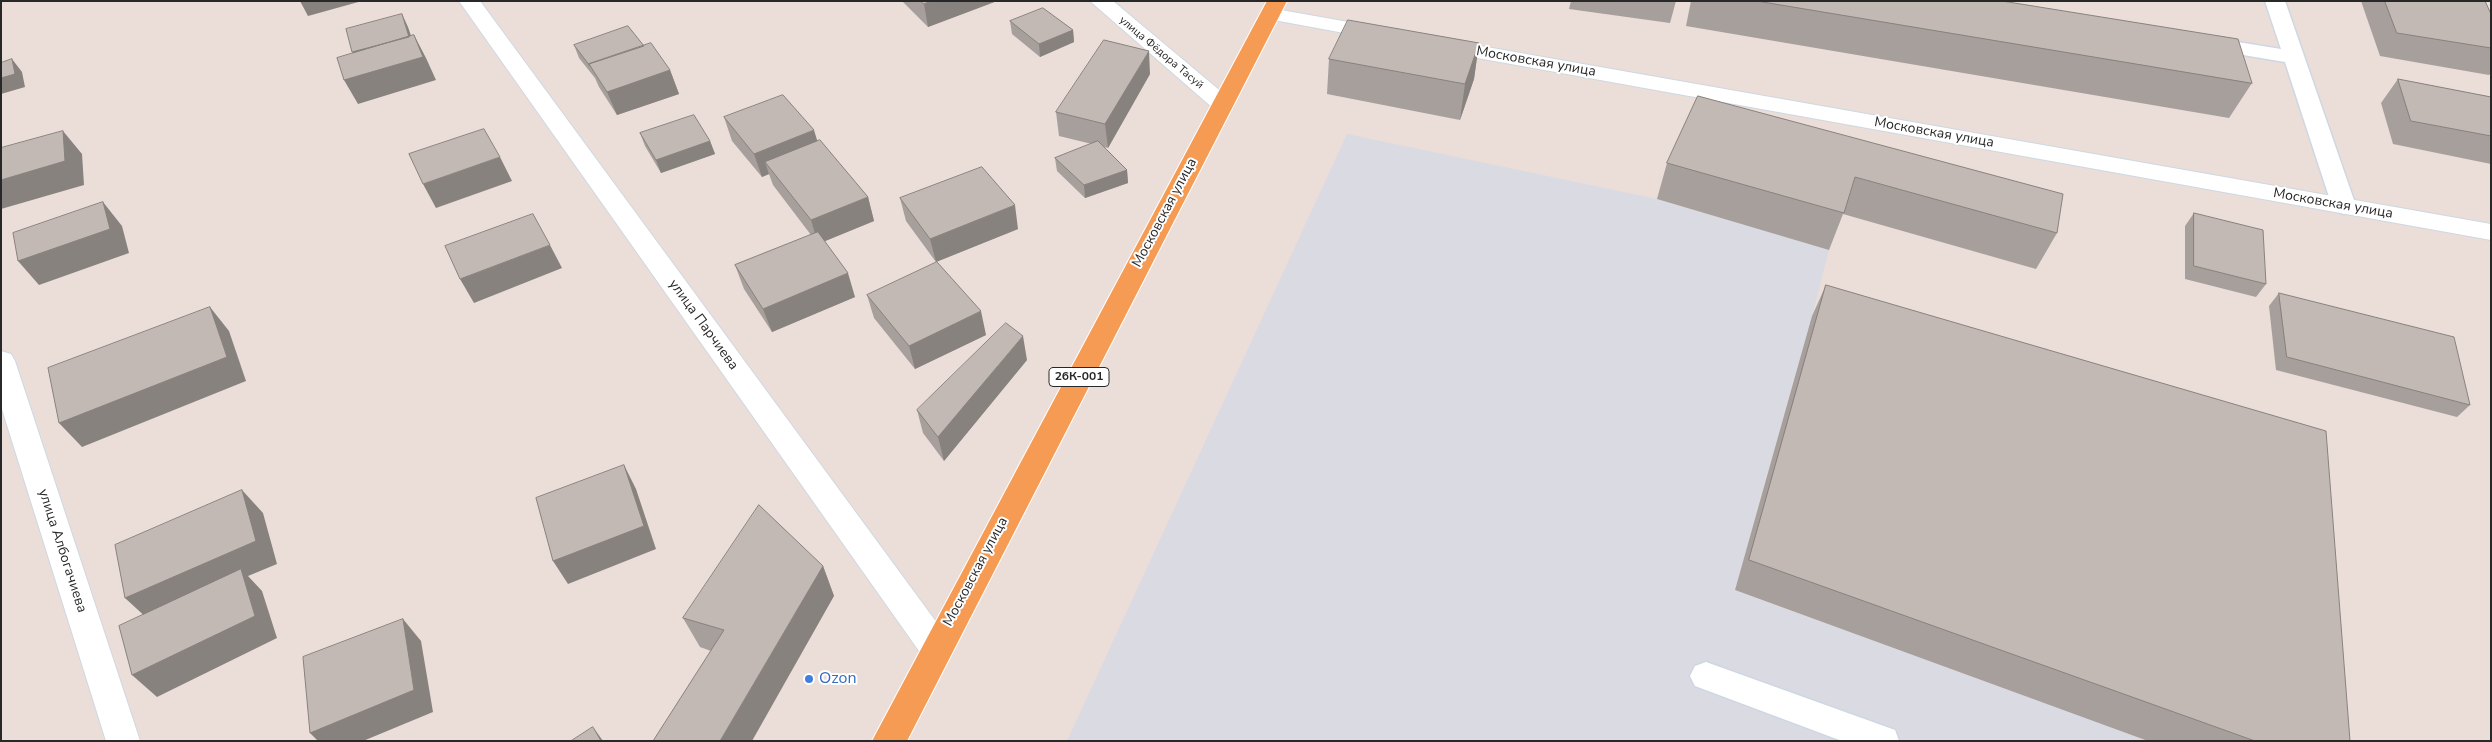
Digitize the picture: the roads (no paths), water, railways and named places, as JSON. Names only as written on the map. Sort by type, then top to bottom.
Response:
[{"type":"main road","name":"Московская улица","points":[[889,741],[936,648],[1274,8]]},
{"type":"street","name":"улица Парчиева","points":[[469,1],[936,648]]},
{"type":"street","name":"улица Фёдора Тасуй","points":[[1100,1],[1222,104]]},
{"type":"street","name":"Московская улица","points":[[1274,8],[1412,39],[2491,232]]},
{"type":"street","name":"улица Албогачиева","points":[[1,361],[123,741]]},
{"type":"lane","points":[[2275,1],[2344,206]]},
{"type":"lane","points":[[2187,40],[2295,57]]},
{"type":"lane","points":[[1706,676],[1882,741]]},
{"type":"place","name":"Ozon","points":[[809,679]]}]
